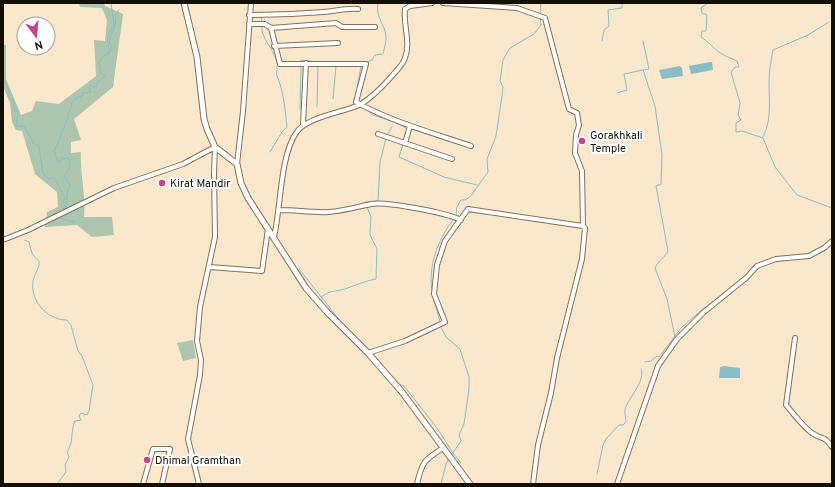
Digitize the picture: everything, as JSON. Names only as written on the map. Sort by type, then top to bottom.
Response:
[{"type":"street","points":[[184,3],[197,57],[204,119],[215,147],[215,237],[200,307],[197,341],[201,360],[200,375],[188,439],[199,484]]},
{"type":"street","points":[[250,3],[238,164],[243,188],[306,288],[327,312],[368,353],[402,392],[470,484]]},
{"type":"street","points":[[274,237],[280,210],[285,163],[290,144],[296,132],[303,124],[360,104],[380,89],[396,71],[406,57],[407,34],[403,19],[405,9],[404,3]]},
{"type":"street","points":[[405,9],[410,6],[432,3]]},
{"type":"street","points":[[443,3],[516,8],[545,18],[569,109],[577,113],[579,125],[576,135],[575,153],[582,171],[583,226],[585,228],[582,259],[557,358],[551,393],[538,445],[533,484]]},
{"type":"street","points":[[249,15],[280,15],[330,11],[341,8],[358,9]]},
{"type":"street","points":[[249,24],[265,24],[271,28],[336,23],[342,27],[375,27]]},
{"type":"street","points":[[271,28],[274,46],[280,64],[366,64],[356,102],[366,109],[410,126],[472,146]]},
{"type":"street","points":[[274,46],[338,43]]},
{"type":"street","points":[[303,124],[306,63]]},
{"type":"street","points":[[405,143],[410,126]]},
{"type":"street","points":[[378,134],[452,158]]},
{"type":"street","points":[[215,147],[238,164]]},
{"type":"street","points":[[3,240],[28,230],[114,188],[183,164],[215,147]]},
{"type":"street","points":[[280,210],[328,212],[361,208],[371,204],[384,204],[461,220]]},
{"type":"street","points":[[368,353],[405,341],[445,322],[434,294],[437,265],[445,241],[468,209],[524,219],[583,226]]},
{"type":"street","points":[[209,267],[262,271],[268,229]]},
{"type":"street","points":[[617,484],[658,366],[682,334],[704,312],[746,278],[757,266],[776,259],[809,256],[824,248],[832,241]]},
{"type":"street","points":[[795,338],[786,405],[802,424],[812,433],[826,438],[832,447]]},
{"type":"street","points":[[143,484],[153,449],[157,448],[170,449],[162,484]]},
{"type":"street","points":[[417,484],[423,462],[442,448]]},
{"type":"green space","points":[[79,3],[104,3],[105,6],[123,14],[113,87],[74,119],[81,140],[71,142],[71,153],[81,152],[84,217],[112,217],[114,235],[92,237],[77,225],[45,227],[47,212],[58,207],[57,192],[35,174],[22,131],[16,130],[12,122],[10,103],[3,86],[3,45],[6,45],[6,79],[21,115],[32,111],[36,101],[59,104],[96,76],[94,40],[105,41],[107,20],[102,8],[80,7]]},
{"type":"green space","points":[[193,340],[196,358],[183,361],[177,343]]},
{"type":"water","points":[[712,62],[713,70],[691,74],[689,66]]},
{"type":"water","points":[[680,66],[682,68],[683,76],[662,79],[659,70]]},
{"type":"water","points":[[720,367],[740,368],[740,378],[719,378]]},
{"type":"waterway","points":[[107,54],[109,50],[108,37],[114,25],[111,3]]},
{"type":"waterway","points":[[367,62],[372,60],[375,55],[383,54],[385,44],[386,33],[379,17],[377,9],[378,3]]},
{"type":"waterway","points":[[540,14],[541,3]]},
{"type":"waterway","points":[[602,41],[604,30],[609,26],[608,10],[622,8],[622,3]]},
{"type":"waterway","points":[[708,3],[701,8],[702,13],[707,15],[706,31],[702,31],[701,37],[725,56],[737,61],[739,67],[735,67],[731,72],[740,103],[738,115],[741,120],[736,123],[736,132],[742,131],[763,138],[775,167],[797,195],[832,208]]},
{"type":"waterway","points":[[61,212],[67,204],[67,193],[70,186],[64,176],[69,168],[70,161],[69,158],[64,159],[61,157],[61,160],[58,162],[54,151],[72,102],[78,97],[82,96],[83,93],[91,92],[89,88],[91,85],[94,87],[97,86],[97,83],[105,76],[100,73],[101,69],[98,63],[105,55],[109,54],[112,48],[109,43],[116,23],[115,15],[119,10]]},
{"type":"waterway","points":[[261,16],[262,22]]},
{"type":"waterway","points":[[456,216],[457,207],[461,200],[465,200],[470,197],[488,172],[487,159],[496,136],[502,96],[503,87],[500,81],[503,60],[510,48],[534,34],[541,25],[540,18]]},
{"type":"waterway","points":[[763,137],[769,117],[769,74],[773,50],[808,35],[829,22]]},
{"type":"waterway","points":[[262,25],[264,37],[277,62],[277,75],[283,95],[287,127],[282,132],[270,152]]},
{"type":"waterway","points":[[643,41],[649,69],[643,70],[655,106],[662,155],[661,184],[656,186],[668,251],[655,268],[667,299],[675,337]]},
{"type":"waterway","points":[[3,55],[3,65]]},
{"type":"waterway","points":[[301,63],[301,60],[318,62]]},
{"type":"waterway","points":[[317,107],[318,65]]},
{"type":"waterway","points":[[333,99],[336,66]]},
{"type":"waterway","points":[[356,95],[361,66]]},
{"type":"waterway","points":[[300,109],[301,67]]},
{"type":"waterway","points":[[617,93],[627,90],[624,74],[643,70]]},
{"type":"waterway","points":[[3,73],[3,78]]},
{"type":"waterway","points":[[3,80],[9,90],[9,97],[14,101],[13,106],[18,114],[16,126],[24,126],[34,144],[39,146],[43,174],[49,179],[54,178],[65,197],[63,202],[65,206]]},
{"type":"waterway","points":[[367,110],[373,115],[395,122]]},
{"type":"waterway","points":[[398,123],[407,129]]},
{"type":"waterway","points":[[387,135],[392,127]]},
{"type":"waterway","points":[[366,204],[365,202],[378,201],[380,162],[386,138]]},
{"type":"waterway","points":[[403,144],[399,157],[444,177],[477,185]]},
{"type":"waterway","points":[[321,297],[330,292],[376,279],[377,249],[370,235],[371,217],[367,207]]},
{"type":"waterway","points":[[60,216],[59,218],[74,222]]},
{"type":"waterway","points":[[432,293],[431,273],[435,254],[442,236],[453,220]]},
{"type":"waterway","points":[[24,240],[29,242],[32,253],[39,261],[33,281],[34,296],[41,308],[47,313],[53,317],[67,320],[71,325],[78,351],[82,356],[93,385],[89,411],[87,415],[81,413],[79,416],[81,420],[75,421],[67,452],[69,457],[65,465],[66,472],[57,484]]},
{"type":"waterway","points":[[299,269],[345,327]]},
{"type":"waterway","points":[[433,296],[440,322]]},
{"type":"waterway","points":[[645,362],[651,361],[657,356],[659,357],[681,328],[705,307]]},
{"type":"waterway","points":[[441,327],[446,337],[460,349],[469,377],[469,389],[464,424],[459,435],[461,441],[452,454]]},
{"type":"waterway","points":[[381,365],[399,384],[404,386],[437,428],[461,463]]},
{"type":"waterway","points":[[597,474],[603,445],[606,439],[619,425],[623,425],[626,422],[625,409],[639,384],[642,374],[641,369]]},
{"type":"waterway","points":[[441,484],[449,458]]},
{"type":"place","name":"Gorakhkali Temple","points":[[582,141]]},
{"type":"place","name":"Kirat Mandir","points":[[162,183]]},
{"type":"place","name":"Dhimal Gramthan","points":[[147,460]]}]
